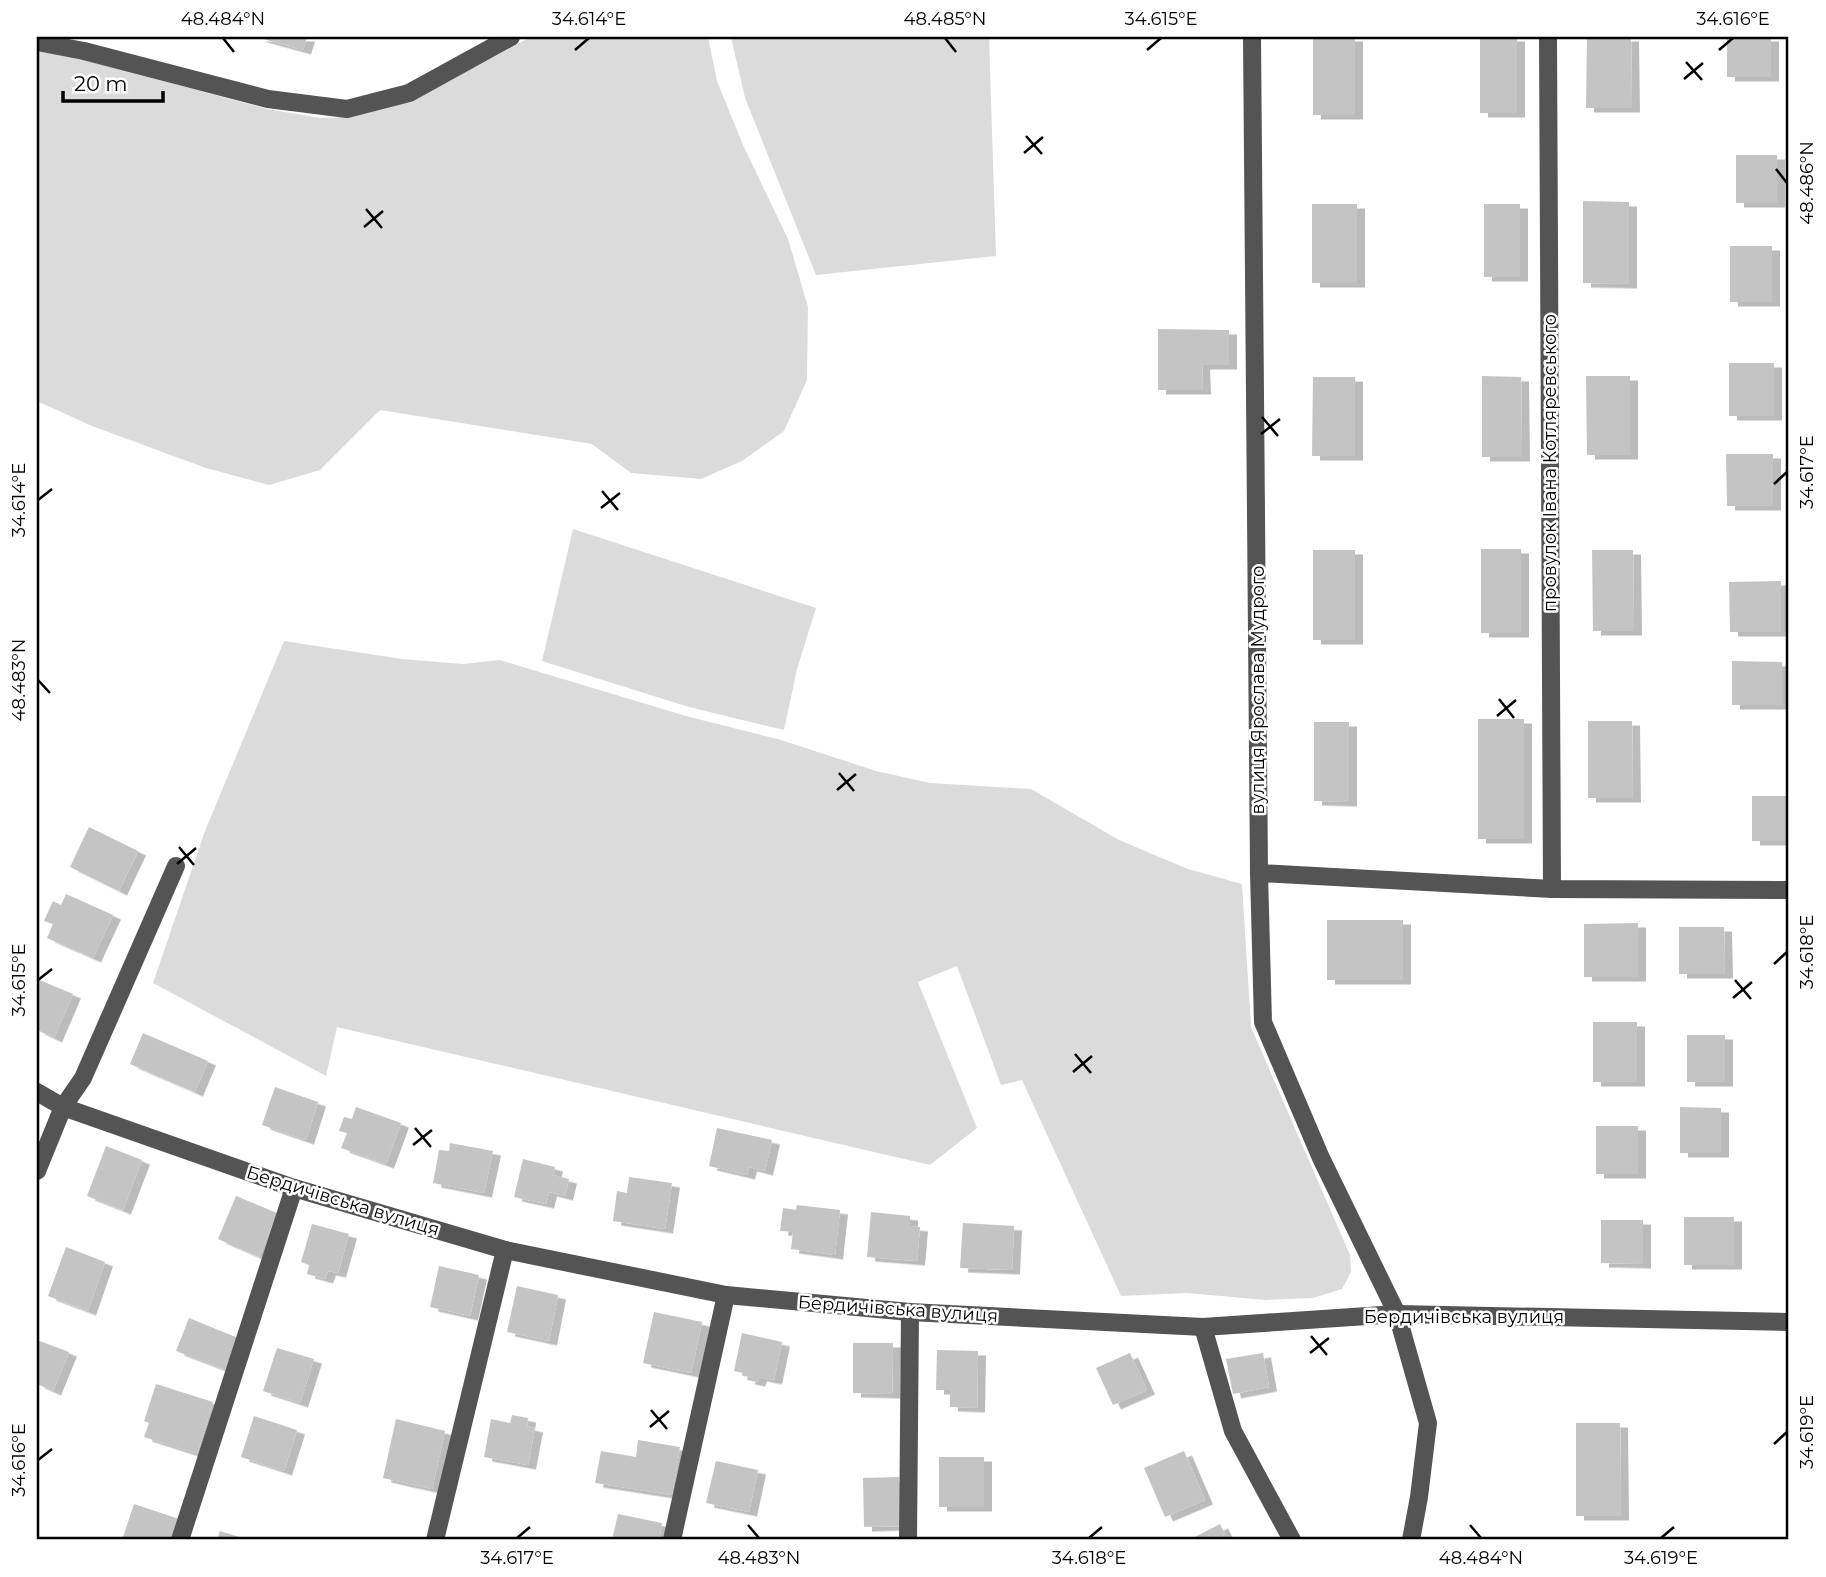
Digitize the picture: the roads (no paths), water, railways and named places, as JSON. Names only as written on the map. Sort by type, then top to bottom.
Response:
[{"type":"street","points":[[37,42],[84,51],[268,99],[347,109],[409,93],[511,37]]},
{"type":"street","name":"вулиця Ярослава Мудрого","points":[[1252,37],[1259,873],[1263,1022],[1321,1158],[1397,1314],[1428,1423],[1411,1540]]},
{"type":"street","name":"провулок Івана Котляревського","points":[[1548,37],[1552,888]]},
{"type":"street","points":[[37,1171],[63,1107],[83,1078],[176,866]]},
{"type":"street","points":[[1259,873],[1552,888],[1789,890]]},
{"type":"street","name":"Бердичівська вулиця","points":[[37,1092],[63,1107],[294,1188],[505,1250],[726,1295],[910,1312],[1203,1327],[1397,1314],[1789,1322]]},
{"type":"street","points":[[180,1540],[294,1188]]},
{"type":"street","points":[[435,1540],[505,1250]]},
{"type":"street","points":[[672,1540],[726,1295]]},
{"type":"street","points":[[908,1540],[910,1312]]},
{"type":"street","points":[[1203,1327],[1233,1431],[1292,1540]]}]
